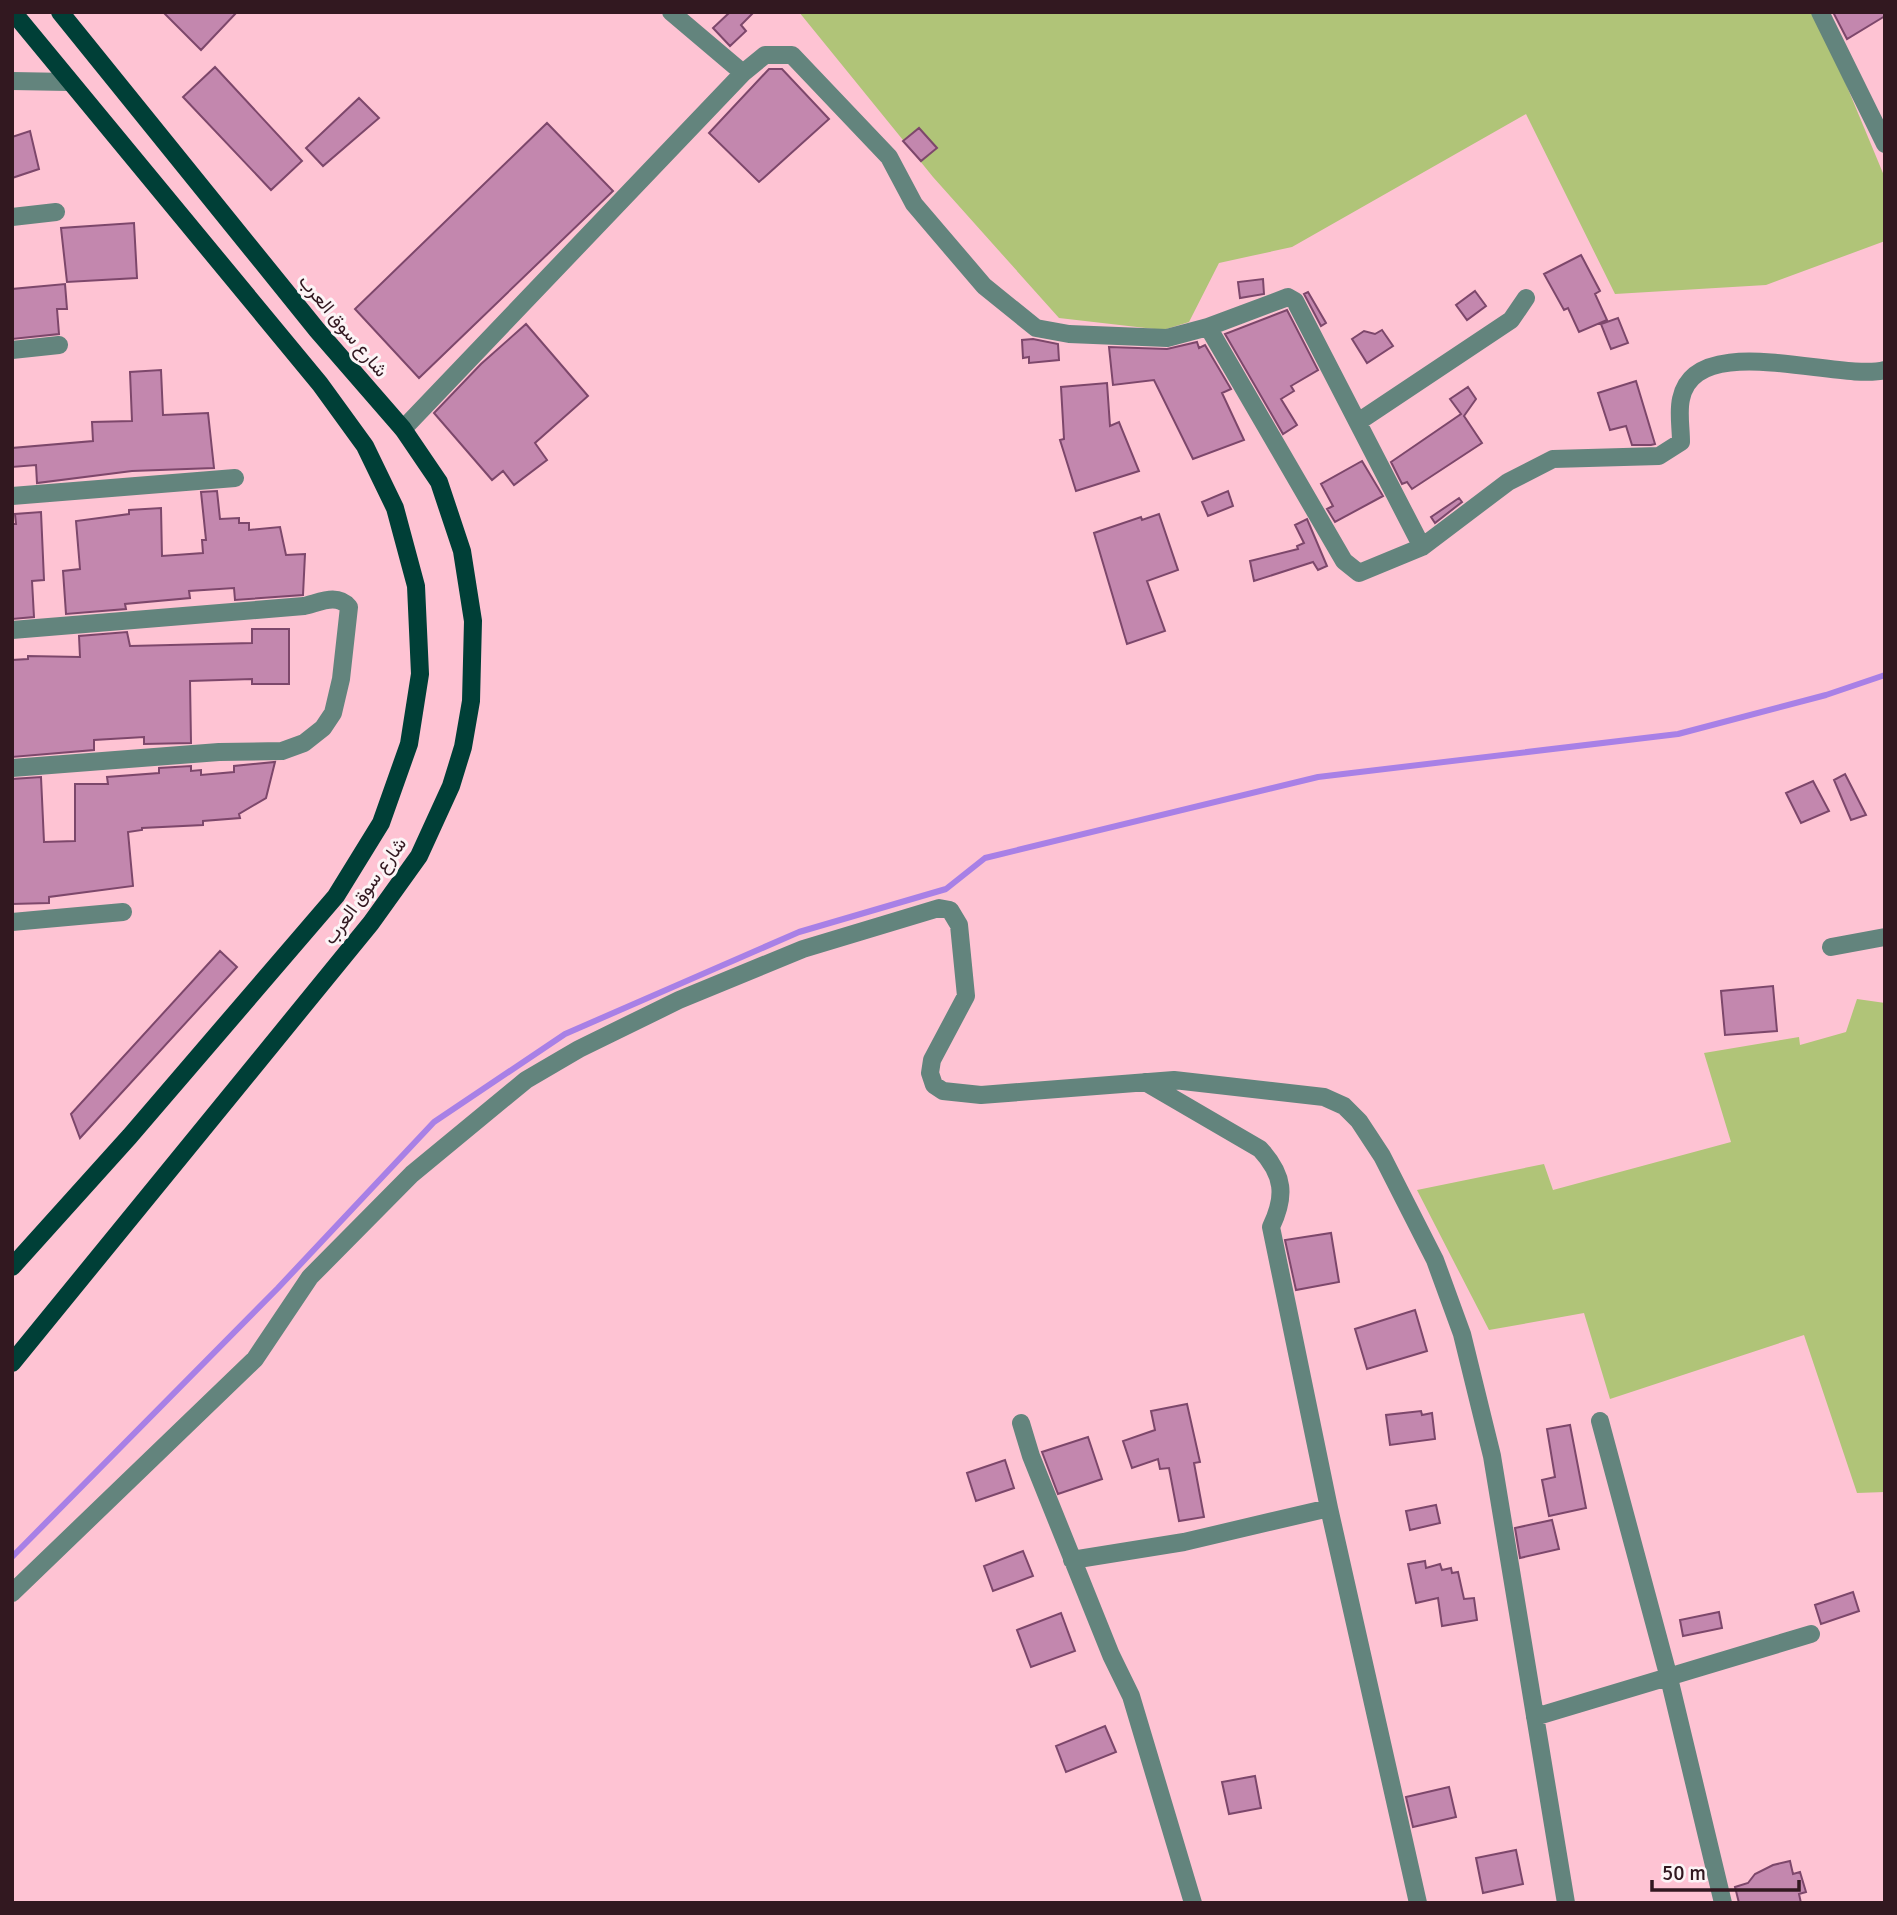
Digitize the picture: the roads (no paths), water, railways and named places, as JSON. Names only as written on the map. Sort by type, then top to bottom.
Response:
[{"type":"main road","points":[[12,1267],[130,1136],[336,897],[381,823],[409,744],[420,674],[416,586],[395,508],[365,446],[320,384],[13,12]]},
{"type":"main road","name":"شارع سوق العرب","points":[[12,1363],[371,923],[419,856],[451,786],[471,701],[473,621],[462,551],[439,482],[402,429],[317,330],[61,12]]},
{"type":"street","points":[[671,12],[743,73]]},
{"type":"street","points":[[1820,12],[1885,144]]},
{"type":"street","points":[[402,429],[743,73],[765,55],[792,55],[889,157],[914,204],[984,286],[1036,328],[1069,334],[1167,338],[1208,327],[1288,297],[1295,301],[1422,547]]},
{"type":"street","points":[[12,81],[69,82]]},
{"type":"street","points":[[12,216],[56,212]]},
{"type":"street","points":[[1358,422],[1511,320],[1526,298]]},
{"type":"street","points":[[1208,327],[1344,561],[1359,573],[1422,547],[1508,482],[1553,458],[1659,456],[1674,449],[1681,442],[1681,399],[1685,387],[1699,372],[1722,362],[1790,364],[1849,371],[1885,370]]},
{"type":"street","points":[[12,350],[59,345]]},
{"type":"street","points":[[12,496],[235,478]]},
{"type":"street","points":[[12,630],[304,606],[335,598],[342,600],[349,607],[349,622],[333,713],[323,727],[293,747],[282,751],[219,752],[12,768]]},
{"type":"street","points":[[12,1592],[255,1359],[310,1277],[412,1174],[526,1080],[579,1049],[679,1000],[803,949],[939,908],[950,910],[959,925],[966,996],[932,1059],[930,1073],[934,1085],[943,1091],[981,1095],[1174,1080],[1324,1097],[1344,1106],[1359,1121],[1381,1156],[1435,1260],[1462,1334],[1492,1456],[1566,1903]]},
{"type":"street","points":[[12,922],[123,912]]},
{"type":"street","points":[[1831,947],[1885,937]]},
{"type":"street","points":[[1145,1083],[1260,1149],[1276,1171],[1282,1205],[1271,1227],[1329,1508],[1418,1903]]},
{"type":"street","points":[[1600,1421],[1669,1678],[1723,1903]]},
{"type":"street","points":[[1021,1423],[1072,1560],[1111,1656],[1131,1696],[1193,1903]]},
{"type":"street","points":[[1072,1560],[1184,1542],[1329,1508]]},
{"type":"street","points":[[1535,1717],[1811,1634]]},
{"type":"waterway","points":[[12,1557],[278,1288],[434,1122],[565,1034],[799,932],[946,889],[985,858],[1318,777],[1678,734],[1826,695],[1885,675]]}]
